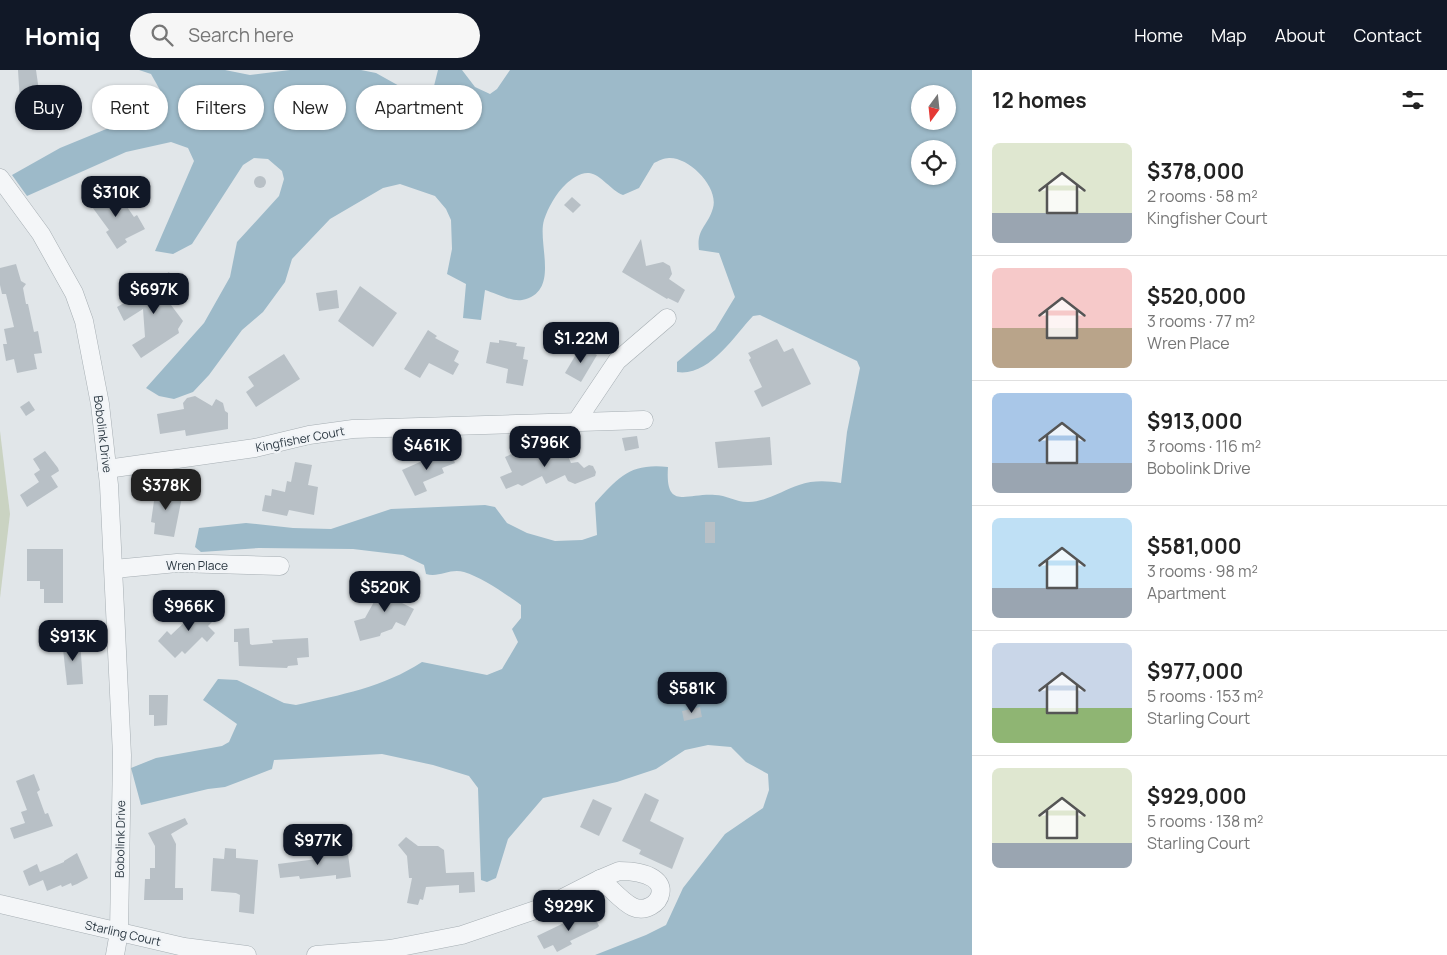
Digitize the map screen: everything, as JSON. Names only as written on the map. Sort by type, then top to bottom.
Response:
[{"type":"street","name":"Bobolink Drive","points":[[0,178],[41,234],[74,293],[84,321],[98,394],[107,469],[114,569],[122,755],[119,932],[115,955]]},
{"type":"street","points":[[576,422],[618,361],[667,318]]},
{"type":"street","name":"Kingfisher Court","points":[[107,469],[255,448],[309,435],[354,429],[511,422],[644,420]]},
{"type":"street","name":"Wren Place","points":[[114,569],[177,563],[280,566]]},
{"type":"street","points":[[316,955],[390,949],[462,935],[547,906],[600,879]]},
{"type":"street","name":"Starling Court","points":[[0,904],[184,947],[247,955]]},
{"type":"green space","points":[[0,431],[10,514],[0,598]]},
{"type":"water","points":[[139,70],[225,70],[250,75],[290,70],[361,70],[376,73],[397,85],[356,85],[356,130],[482,130],[482,90],[490,94],[497,89],[510,70],[972,70],[972,955],[595,955],[666,925],[683,888],[725,834],[763,808],[769,790],[768,774],[746,762],[731,747],[708,745],[685,750],[656,769],[617,782],[543,798],[508,839],[496,878],[487,882],[481,880],[478,788],[469,776],[433,765],[382,754],[274,760],[272,769],[225,787],[208,789],[141,805],[131,768],[156,758],[222,746],[229,742],[237,724],[203,700],[218,679],[237,680],[284,703],[296,705],[345,694],[377,684],[422,662],[487,675],[502,669],[518,642],[512,629],[521,618],[521,605],[471,574],[454,571],[435,575],[426,574],[424,565],[403,555],[353,549],[259,548],[201,552],[195,547],[199,528],[246,523],[293,528],[331,529],[391,509],[485,505],[495,507],[507,523],[527,533],[555,541],[582,540],[597,535],[595,503],[619,479],[644,467],[668,467],[670,490],[674,495],[680,497],[715,495],[745,502],[761,500],[810,482],[826,481],[841,483],[847,432],[860,368],[857,361],[760,315],[753,316],[729,344],[710,362],[689,372],[677,372],[677,362],[715,330],[735,297],[719,253],[699,250],[699,237],[713,208],[714,200],[711,191],[701,175],[693,168],[685,162],[669,158],[654,163],[639,188],[623,195],[594,174],[586,173],[568,182],[556,196],[544,220],[545,266],[541,288],[534,295],[522,300],[509,299],[485,290],[481,320],[463,318],[466,284],[447,274],[452,249],[451,220],[446,209],[435,196],[400,184],[383,188],[330,219],[292,259],[285,282],[263,312],[242,330],[209,375],[193,392],[174,399],[159,396],[146,388],[204,323],[230,277],[237,242],[279,196],[284,179],[282,171],[268,159],[254,158],[243,165],[192,244],[173,254],[155,251],[194,161],[188,148],[171,142],[126,152],[27,196],[12,175],[60,148],[104,130],[168,130],[168,85],[157,85],[151,74]]},
{"type":"water","points":[[438,70],[462,70],[473,85],[434,85]]},
{"type":"building","points":[[18,70],[36,70],[38,85],[19,85]]},
{"type":"building","points":[[258,176],[262,176],[266,182],[262,188],[258,188],[254,184],[254,180]]},
{"type":"building","points":[[105,189],[112,199],[115,197],[121,206],[125,204],[134,217],[137,215],[145,229],[125,239],[127,242],[117,249],[106,232],[109,230],[87,200]]},
{"type":"building","points":[[572,197],[581,205],[573,213],[564,205]]},
{"type":"building","points":[[641,239],[646,266],[663,262],[670,266],[672,274],[669,279],[685,290],[678,303],[667,299],[622,272]]},
{"type":"building","points":[[16,264],[21,281],[26,284],[23,288],[26,304],[28,304],[34,332],[38,331],[42,353],[34,354],[37,369],[17,373],[14,359],[6,361],[3,344],[7,344],[4,329],[14,327],[6,294],[2,294],[0,285],[0,268]]},
{"type":"building","points":[[169,272],[174,281],[168,285],[171,290],[168,301],[183,321],[178,329],[179,333],[141,358],[132,345],[145,337],[143,309],[124,321],[117,307],[145,291],[146,288]]},
{"type":"building","points":[[360,286],[397,313],[373,347],[338,321]]},
{"type":"building","points":[[337,290],[339,308],[319,311],[316,293]]},
{"type":"building","points":[[428,330],[437,336],[435,338],[459,351],[454,361],[459,364],[453,375],[429,363],[420,378],[404,369]]},
{"type":"building","points":[[777,339],[784,352],[793,348],[811,384],[762,407],[754,391],[762,387],[749,360],[751,358],[748,353]]},
{"type":"building","points":[[499,340],[517,343],[516,346],[525,347],[523,359],[528,360],[523,386],[506,383],[508,369],[486,363],[490,342],[499,343]]},
{"type":"building","points":[[581,346],[597,355],[581,382],[565,373]]},
{"type":"building","points":[[284,354],[300,379],[256,407],[246,392],[254,386],[248,377]]},
{"type":"building","points":[[195,396],[212,406],[216,399],[223,403],[225,411],[228,413],[228,429],[186,436],[185,430],[160,434],[157,414],[184,409],[183,403],[187,398]]},
{"type":"building","points":[[29,401],[35,410],[26,416],[20,407]]},
{"type":"building","points":[[637,436],[639,448],[625,451],[622,438]]},
{"type":"building","points":[[770,437],[772,465],[718,468],[715,442]]},
{"type":"building","points":[[551,444],[556,451],[564,447],[571,463],[578,462],[584,468],[589,465],[593,466],[596,472],[595,476],[575,484],[568,481],[565,475],[546,484],[542,476],[522,486],[518,484],[506,489],[500,477],[512,472],[505,457],[518,451],[520,456]]},
{"type":"building","points":[[449,449],[455,463],[442,468],[444,473],[423,482],[427,491],[415,496],[402,470]]},
{"type":"building","points":[[45,451],[58,468],[59,471],[51,476],[58,487],[27,507],[20,495],[39,482],[34,474],[40,470],[33,459]]},
{"type":"building","points":[[295,462],[312,465],[308,485],[318,487],[314,515],[289,510],[287,516],[262,511],[265,495],[271,496],[272,489],[285,492],[287,481],[291,482]]},
{"type":"building","points":[[156,487],[183,492],[174,537],[154,534],[155,523],[151,522]]},
{"type":"building","points":[[705,522],[715,522],[715,543],[705,543]]},
{"type":"building","points":[[27,549],[63,549],[63,603],[44,603],[44,589],[40,589],[40,581],[27,581]]},
{"type":"building","points":[[392,581],[407,589],[400,602],[414,609],[405,626],[396,622],[392,629],[381,633],[380,636],[360,641],[354,621],[365,618],[385,582],[390,584]]},
{"type":"building","points":[[197,601],[209,613],[206,616],[212,622],[208,626],[215,633],[207,642],[202,637],[185,654],[182,651],[175,658],[158,641],[167,631],[171,635],[190,617],[186,612]]},
{"type":"building","points":[[249,628],[250,644],[252,645],[273,643],[272,640],[308,638],[309,657],[297,658],[298,665],[288,666],[287,668],[239,666],[238,642],[234,642],[234,629]]},
{"type":"building","points":[[80,639],[83,684],[67,685],[62,640]]},
{"type":"building","points":[[149,695],[168,695],[167,725],[154,726],[154,715],[149,715]]},
{"type":"building","points":[[700,707],[702,717],[684,721],[682,711]]},
{"type":"building","points":[[34,774],[40,790],[37,792],[45,814],[48,813],[53,826],[14,839],[10,828],[25,823],[21,812],[27,810],[16,781]]},
{"type":"building","points":[[645,793],[659,800],[650,821],[684,838],[672,869],[639,854],[641,850],[622,841]]},
{"type":"building","points":[[593,799],[612,808],[599,836],[580,827]]},
{"type":"building","points":[[185,818],[188,824],[171,834],[176,844],[175,888],[183,888],[183,900],[144,900],[145,879],[150,879],[150,868],[155,868],[155,846],[148,833]]},
{"type":"building","points":[[406,837],[418,846],[438,846],[444,850],[446,873],[474,872],[475,892],[459,893],[459,885],[426,887],[423,900],[420,899],[418,905],[407,903],[412,878],[409,878],[407,856],[398,845]]},
{"type":"building","points":[[332,846],[333,856],[348,854],[351,877],[336,879],[336,875],[300,879],[299,876],[280,878],[278,864],[317,859],[315,848]]},
{"type":"building","points":[[225,848],[236,849],[236,858],[258,860],[254,914],[239,912],[240,895],[211,891],[213,858],[224,859]]},
{"type":"building","points":[[77,853],[88,878],[72,886],[71,883],[62,887],[61,885],[47,891],[43,880],[29,886],[23,871],[37,864],[40,872],[64,862]]},
{"type":"building","points":[[591,910],[599,926],[597,928],[570,941],[572,944],[557,952],[553,945],[544,949],[537,936]]}]
